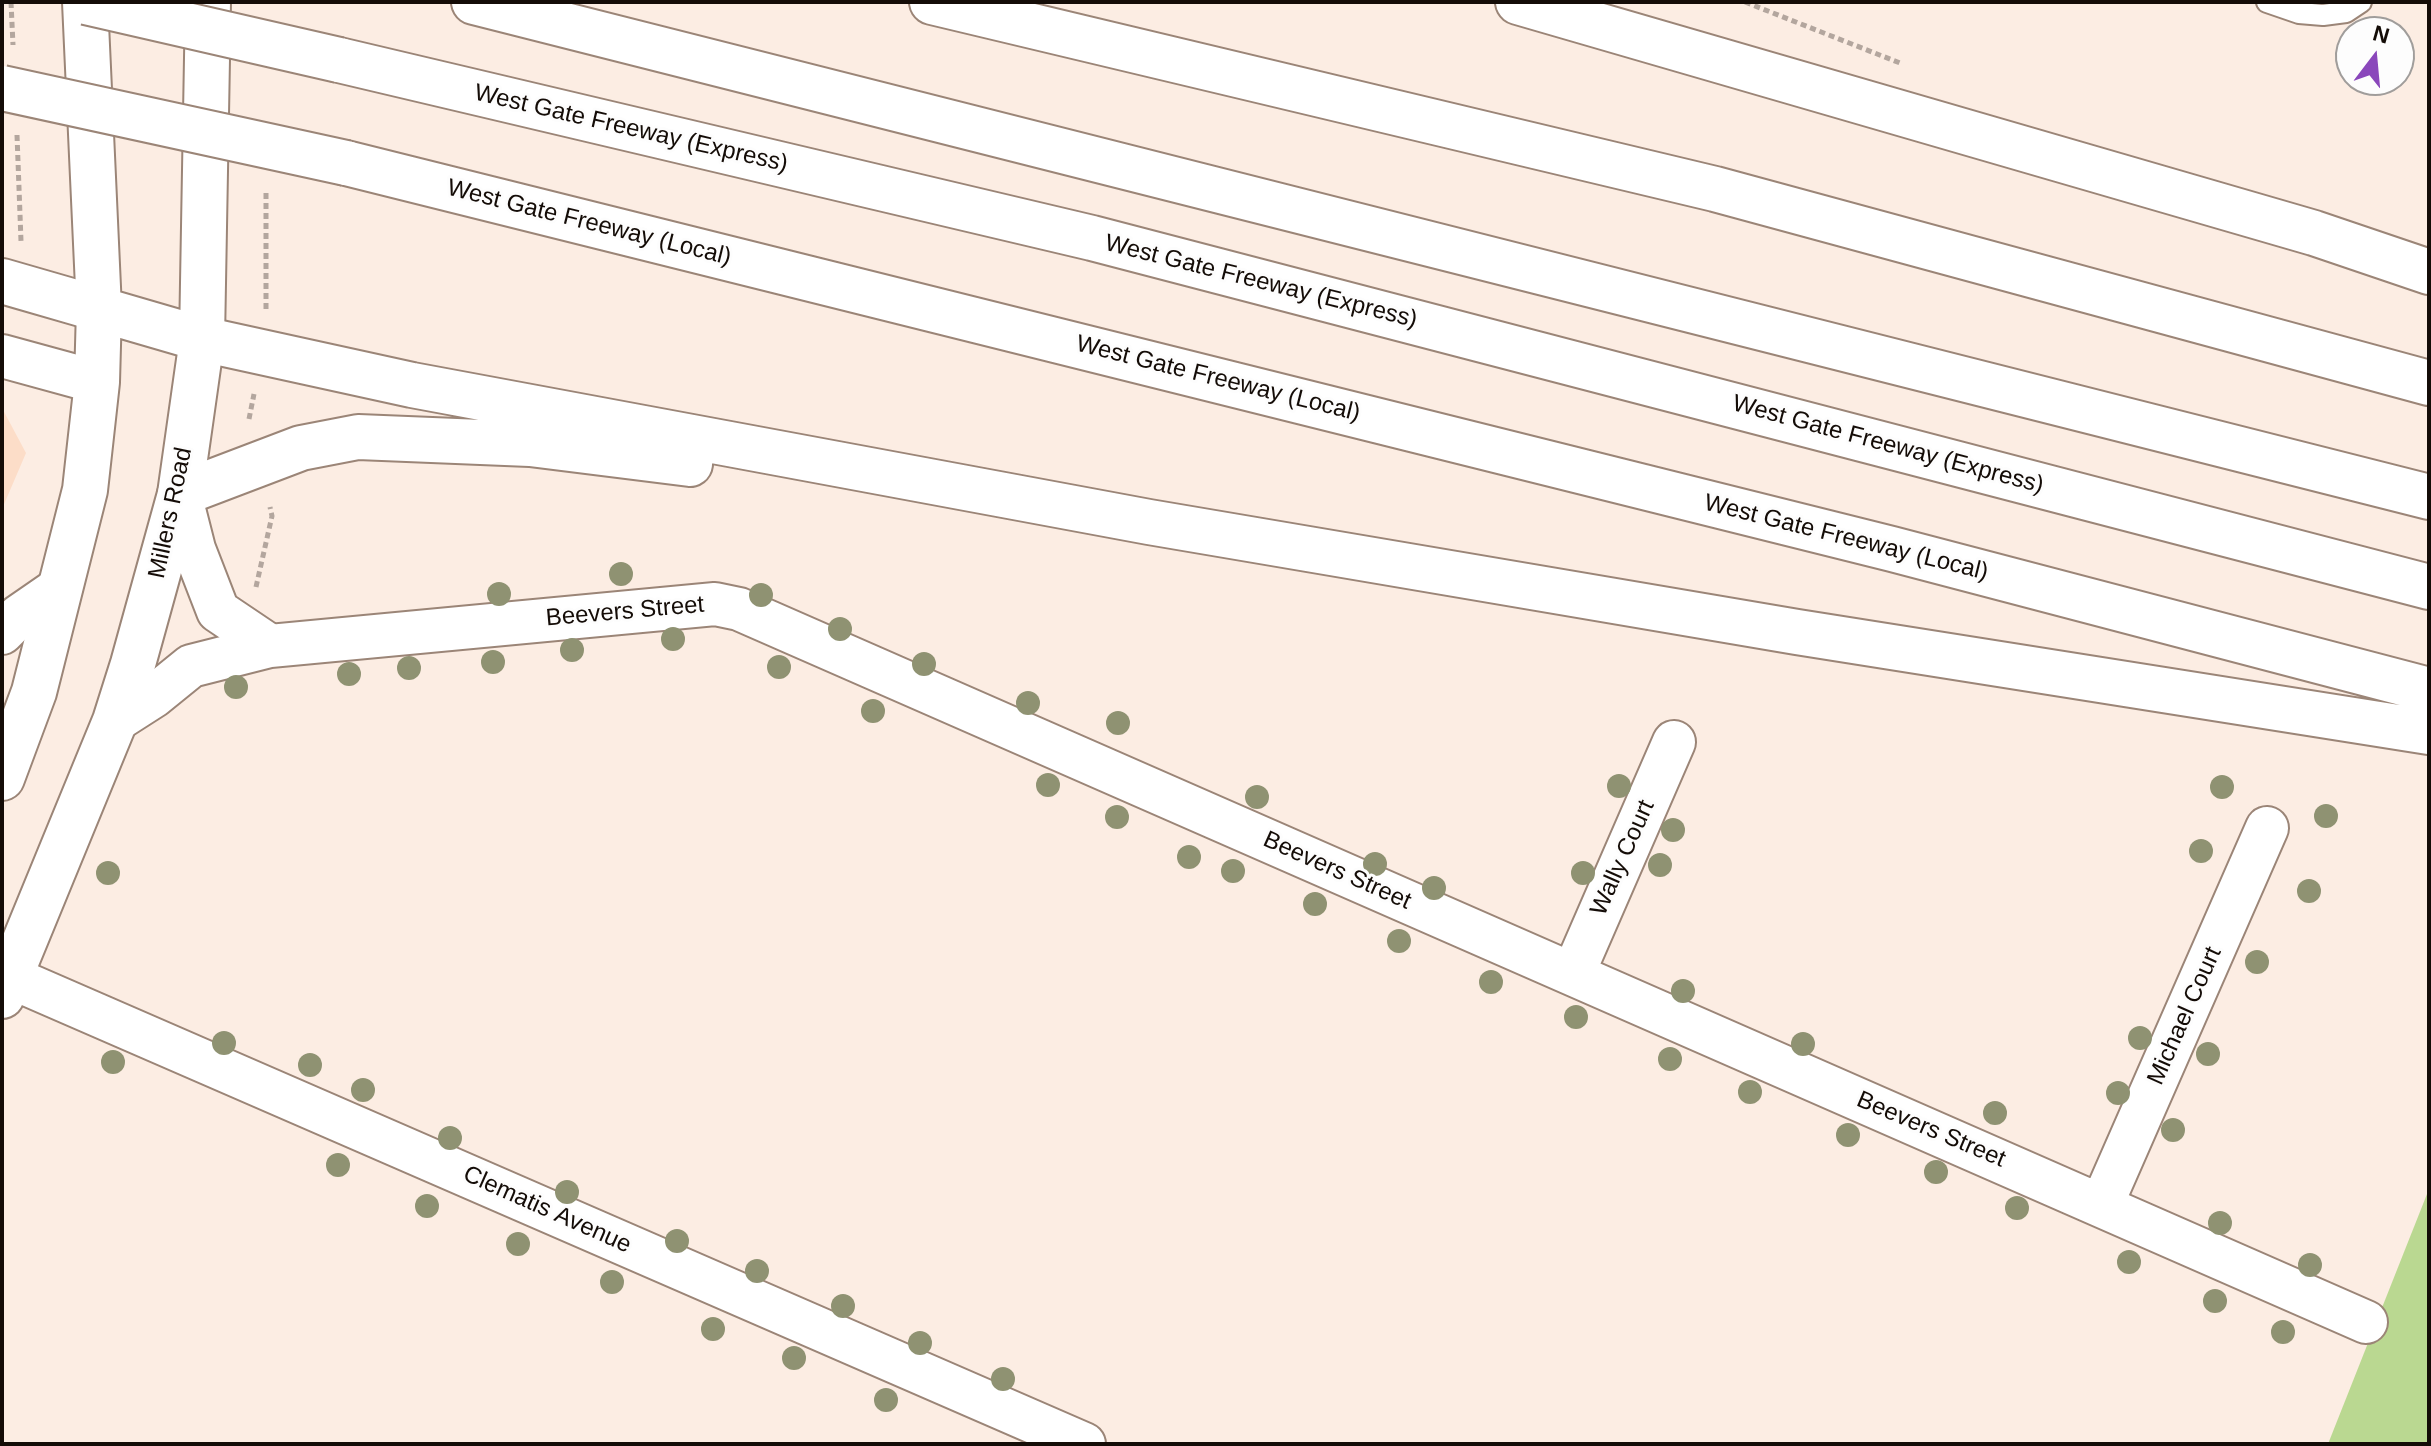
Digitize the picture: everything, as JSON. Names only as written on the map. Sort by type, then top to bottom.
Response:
[{"type":"main road","name":"West Gate Freeway (Express)","points":[[86,2],[1092,238],[2429,587]]},
{"type":"main road","points":[[2,778],[34,692],[85,490],[97,382],[99,309],[86,2]]},
{"type":"main road","name":"Millers Road","points":[[6,987],[115,721],[180,494],[202,339],[208,2]]},
{"type":"main road","points":[[474,2],[2429,497]]},
{"type":"main road","points":[[932,2],[1715,189],[2429,383]]},
{"type":"main road","points":[[1518,2],[2314,233],[2429,272]]},
{"type":"main road","name":"West Gate Freeway (Local)","points":[[2,88],[346,163],[1892,549],[2429,690]]},
{"type":"main road","points":[[2,281],[202,339],[412,385],[1149,522],[1797,632],[2429,732]]},
{"type":"main road","points":[[180,494],[301,448],[358,437],[530,444],[1149,522]]},
{"type":"street","points":[[2,356],[97,382]]},
{"type":"street","points":[[180,494],[194,549],[218,611],[270,646]]},
{"type":"street","points":[[2,633],[19,616],[61,587]]},
{"type":"street","name":"Beevers Street","points":[[115,721],[154,696],[191,666],[270,646],[715,604],[739,609],[2366,1322]]},
{"type":"street","name":"Wally Court","points":[[1573,974],[1674,742]]},
{"type":"street","name":"Michael Court","points":[[2102,1204],[2267,828]]},
{"type":"street","name":"Clematis Avenue","points":[[6,987],[1084,1444]]},
{"type":"lane","points":[[2267,2],[2299,13],[2323,15],[2346,12],[2361,2]]},
{"type":"path","points":[[270,646],[253,613],[258,572],[272,516]]},
{"type":"shaded area","points":[[2,408],[26,453],[2,509]]},
{"type":"green space","points":[[2429,1189],[2429,1444],[2328,1444]]}]
